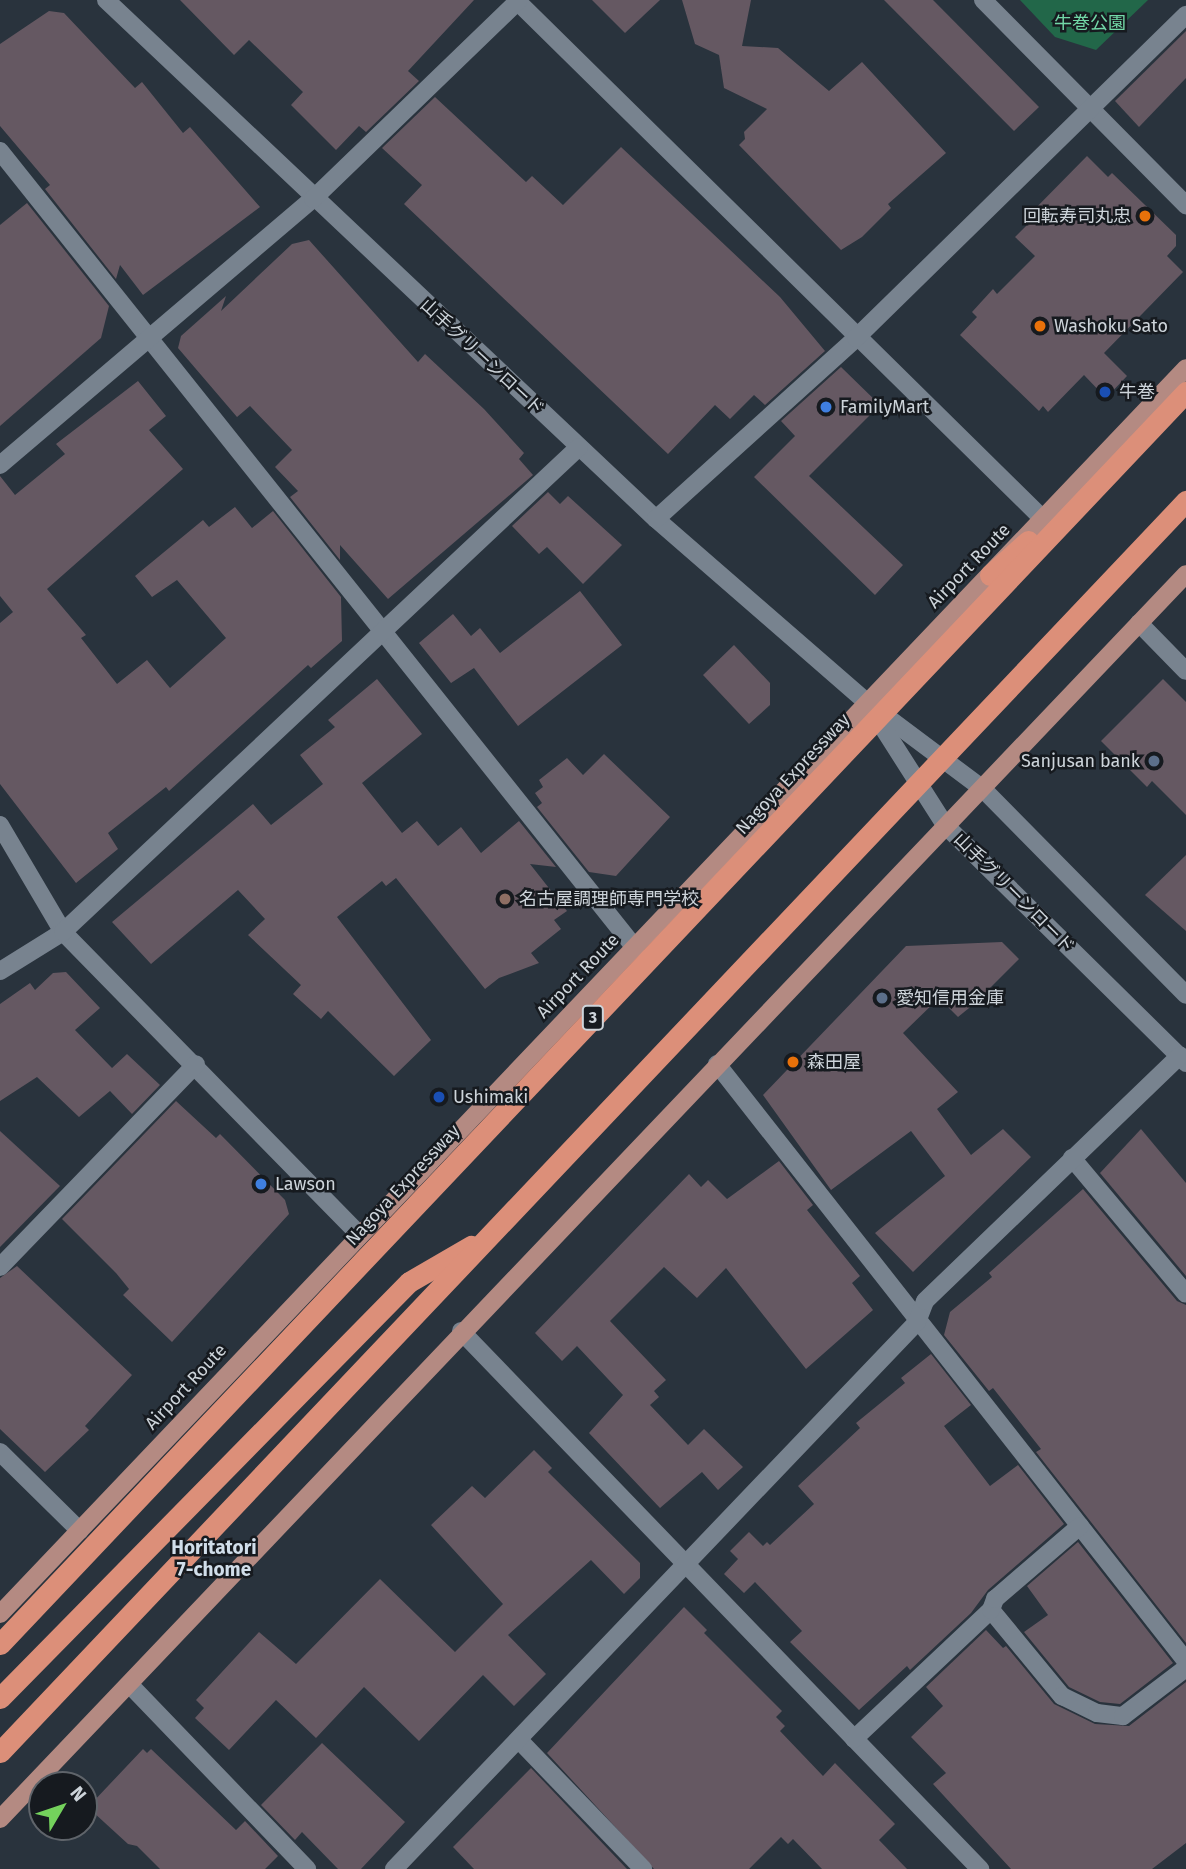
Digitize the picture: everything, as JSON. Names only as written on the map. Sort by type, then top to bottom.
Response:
[{"type":"highway","name":"Nagoya Expressway","points":[[0,1644],[1186,392]]},
{"type":"highway","points":[[990,575],[1186,400]]},
{"type":"highway","points":[[0,1752],[1186,501]]},
{"type":"highway","points":[[0,1698],[409,1282],[491,1235]]},
{"type":"main road","name":"Airport Route","points":[[0,1615],[358,1233],[635,948],[1186,368]]},
{"type":"main road","points":[[0,1819],[131,1686],[461,1331],[945,825],[983,789],[1186,574]]},
{"type":"street","name":"山手グリーンロード","points":[[106,0],[313,199],[656,519],[868,703],[983,789],[1186,995]]},
{"type":"street","points":[[983,0],[1186,205]]},
{"type":"street","points":[[0,465],[313,199],[517,1],[856,338],[1043,519]]},
{"type":"street","points":[[656,519],[856,338],[1186,15]]},
{"type":"street","points":[[0,151],[147,341],[384,632],[635,948]]},
{"type":"street","points":[[0,971],[63,932],[579,447]]},
{"type":"street","points":[[1139,623],[1186,671]]},
{"type":"street","name":"山手グリーンロード","points":[[868,703],[945,825],[1183,1060]]},
{"type":"street","points":[[0,825],[63,932],[196,1063],[358,1233]]},
{"type":"street","points":[[394,1869],[917,1322],[925,1301],[1072,1158],[1183,1060]]},
{"type":"street","points":[[0,1267],[196,1063]]},
{"type":"street","points":[[717,1064],[917,1322],[1186,1661]]},
{"type":"street","points":[[1072,1158],[1186,1294]]},
{"type":"street","points":[[461,1331],[683,1565],[980,1869]]},
{"type":"street","points":[[0,1452],[80,1531]]},
{"type":"street","points":[[854,1739],[991,1610],[995,1599],[1080,1526]]},
{"type":"street","points":[[991,1610],[1062,1696],[1097,1713],[1123,1716],[1186,1668]]},
{"type":"street","points":[[131,1686],[307,1869]]},
{"type":"street","points":[[519,1741],[643,1869]]},
{"type":"green space","name":"牛巻公園","points":[[1020,0],[1148,0],[1096,50],[1055,37]]},
{"type":"building","points":[[180,0],[474,0],[408,71],[419,81],[366,132],[359,126],[336,150],[291,105],[303,92],[249,40],[234,55]]},
{"type":"building","points":[[592,0],[660,0],[625,33]]},
{"type":"building","points":[[682,0],[751,0],[742,46],[778,48],[829,91],[862,62],[946,153],[888,204],[891,208],[862,237],[841,250],[739,145],[745,139],[744,132],[767,109],[724,88],[719,55],[695,44]]},
{"type":"building","points":[[884,0],[933,0],[1039,107],[1014,131]]},
{"type":"building","points":[[49,11],[64,13],[135,88],[142,82],[183,133],[190,127],[260,207],[143,295],[120,265],[116,279],[45,189],[50,185],[0,126],[0,44]]},
{"type":"building","points":[[1186,31],[1186,78],[1139,127],[1115,101]]},
{"type":"building","points":[[435,97],[526,182],[532,176],[563,205],[621,147],[780,297],[825,351],[765,405],[754,395],[730,419],[715,405],[668,454],[404,204],[422,185],[382,148]]},
{"type":"building","points":[[1087,156],[1108,177],[1112,173],[1176,235],[1176,246],[1167,256],[1183,272],[1104,353],[1127,376],[1106,398],[1084,375],[1048,412],[1043,406],[1039,411],[960,335],[977,317],[972,312],[993,289],[997,294],[1035,256],[1015,237],[1028,224],[1024,220]]},
{"type":"building","points":[[27,203],[109,306],[101,338],[0,426],[0,225]]},
{"type":"building","points":[[309,240],[418,362],[425,354],[484,409],[524,453],[519,459],[533,475],[388,599],[340,545],[340,560],[290,497],[298,491],[275,467],[292,450],[250,406],[237,417],[178,348],[181,336],[226,296],[221,311],[292,244]]},
{"type":"building","points":[[841,367],[880,405],[809,476],[903,565],[875,595],[754,477],[795,436],[781,421]]},
{"type":"building","points":[[138,381],[166,416],[149,430],[183,469],[47,589],[86,635],[81,638],[117,684],[147,660],[170,688],[226,638],[177,580],[152,597],[135,576],[203,520],[209,527],[235,507],[252,528],[273,511],[341,597],[342,641],[311,668],[308,665],[169,791],[166,787],[108,833],[118,849],[76,883],[0,784],[0,623],[13,612],[0,596],[0,476],[15,495],[65,454],[56,444]]},
{"type":"building","points":[[548,492],[560,504],[568,496],[622,545],[583,584],[547,547],[539,554],[512,526]]},
{"type":"building","points":[[580,591],[622,645],[518,726],[474,668],[451,683],[419,643],[453,614],[471,636],[480,628],[500,653]]},
{"type":"building","points":[[734,645],[770,683],[770,705],[749,724],[703,675]]},
{"type":"building","points":[[377,679],[422,734],[362,783],[402,833],[417,821],[438,846],[461,827],[481,853],[519,821],[556,867],[530,864],[567,911],[554,920],[561,929],[531,953],[539,963],[499,978],[485,989],[396,878],[386,886],[382,881],[337,917],[431,1040],[394,1076],[328,1011],[321,1019],[293,994],[301,985],[248,935],[265,919],[238,890],[151,964],[112,922],[253,804],[271,825],[323,784],[300,755],[335,727],[328,720]]},
{"type":"building","name":"Sanjusan bank","points":[[1163,679],[1186,702],[1186,815],[1152,781],[1147,787],[1101,741]]},
{"type":"building","points":[[604,754],[670,817],[616,876],[589,872],[537,807],[542,803],[535,793],[543,787],[539,780],[567,758],[583,775]]},
{"type":"building","points":[[1186,855],[1186,931],[1145,895]]},
{"type":"building","points":[[1002,942],[1019,959],[974,1004],[958,1017],[939,998],[903,1033],[958,1092],[937,1109],[971,1155],[1003,1129],[1031,1157],[913,1272],[875,1233],[945,1176],[911,1131],[831,1190],[763,1095],[906,946]]},
{"type":"building","points":[[66,972],[100,1008],[75,1030],[112,1068],[127,1054],[160,1085],[132,1114],[110,1091],[79,1117],[37,1077],[0,1101],[0,1004],[30,983],[35,990],[53,973]]},
{"type":"building","points":[[176,1101],[216,1138],[220,1134],[285,1200],[289,1214],[172,1342],[123,1295],[129,1289],[62,1219]]},
{"type":"building","points":[[1141,1129],[1186,1183],[1186,1276],[1100,1173]]},
{"type":"building","points":[[0,1131],[60,1186],[0,1247]]},
{"type":"building","points":[[779,1161],[813,1205],[807,1210],[860,1276],[852,1283],[873,1310],[806,1369],[726,1268],[697,1298],[664,1267],[610,1321],[666,1380],[654,1391],[659,1397],[650,1405],[688,1445],[704,1429],[743,1467],[718,1490],[702,1472],[660,1508],[589,1433],[623,1395],[577,1346],[562,1361],[535,1333],[689,1174],[701,1187],[708,1180],[727,1199]]},
{"type":"building","points":[[1083,1189],[1177,1301],[1186,1305],[1186,1643],[1036,1452],[1041,1449],[993,1388],[989,1391],[944,1335],[950,1312],[992,1277],[989,1273]]},
{"type":"building","points":[[17,1266],[132,1375],[85,1426],[89,1430],[45,1472],[0,1429],[0,1278]]},
{"type":"building","points":[[931,1354],[971,1405],[944,1426],[990,1486],[1018,1465],[1064,1524],[988,1590],[971,1613],[910,1670],[907,1666],[859,1710],[790,1642],[802,1631],[755,1582],[744,1593],[724,1574],[738,1559],[730,1551],[749,1532],[763,1546],[767,1542],[770,1545],[814,1504],[798,1486],[860,1428],[856,1423],[905,1383],[901,1378]]},
{"type":"building","points":[[534,1450],[552,1468],[548,1472],[640,1563],[640,1578],[624,1594],[591,1560],[508,1635],[546,1674],[514,1706],[483,1675],[419,1741],[364,1687],[316,1738],[276,1700],[229,1750],[195,1718],[204,1708],[196,1700],[259,1632],[296,1664],[380,1579],[455,1652],[503,1604],[431,1525],[472,1486],[485,1498]]},
{"type":"building","points":[[1078,1542],[1173,1663],[1120,1704],[1100,1702],[1069,1687],[1024,1632],[1048,1615],[1027,1586]]},
{"type":"building","points":[[684,1607],[707,1630],[704,1633],[782,1711],[776,1717],[785,1726],[780,1731],[823,1776],[835,1763],[895,1824],[879,1840],[907,1869],[822,1869],[793,1839],[788,1844],[781,1837],[749,1869],[654,1869],[547,1753]]},
{"type":"building","points":[[986,1630],[1003,1648],[1006,1646],[1054,1704],[1095,1724],[1129,1726],[1186,1682],[1186,1843],[1152,1869],[1011,1869],[933,1784],[946,1773],[911,1737],[943,1706],[926,1687]]},
{"type":"building","points":[[322,1743],[405,1822],[361,1869],[338,1869],[302,1832],[295,1840],[261,1805]]},
{"type":"building","points":[[143,1749],[147,1753],[151,1749],[236,1830],[245,1821],[278,1856],[265,1869],[160,1869],[137,1846],[128,1844],[98,1817],[98,1797]]},
{"type":"building","points":[[531,1768],[627,1869],[474,1869],[453,1847]]},
{"type":"place","name":"回転寿司丸忠","points":[[1145,216]]},
{"type":"place","name":"Washoku Sato","points":[[1040,326]]},
{"type":"place","name":"牛巻","points":[[1105,392]]},
{"type":"place","name":"FamilyMart","points":[[826,407]]},
{"type":"place","name":"Sanjusan bank","points":[[1154,761]]},
{"type":"place","name":"名古屋調理師専門学校","points":[[505,899]]},
{"type":"place","name":"愛知信用金庫","points":[[882,998]]},
{"type":"place","name":"森田屋","points":[[793,1062]]},
{"type":"place","name":"Ushimaki","points":[[439,1097]]},
{"type":"place","name":"Lawson","points":[[261,1184]]},
{"type":"district","name":"Horitatori 7-chome","points":[[214,1559]]}]
